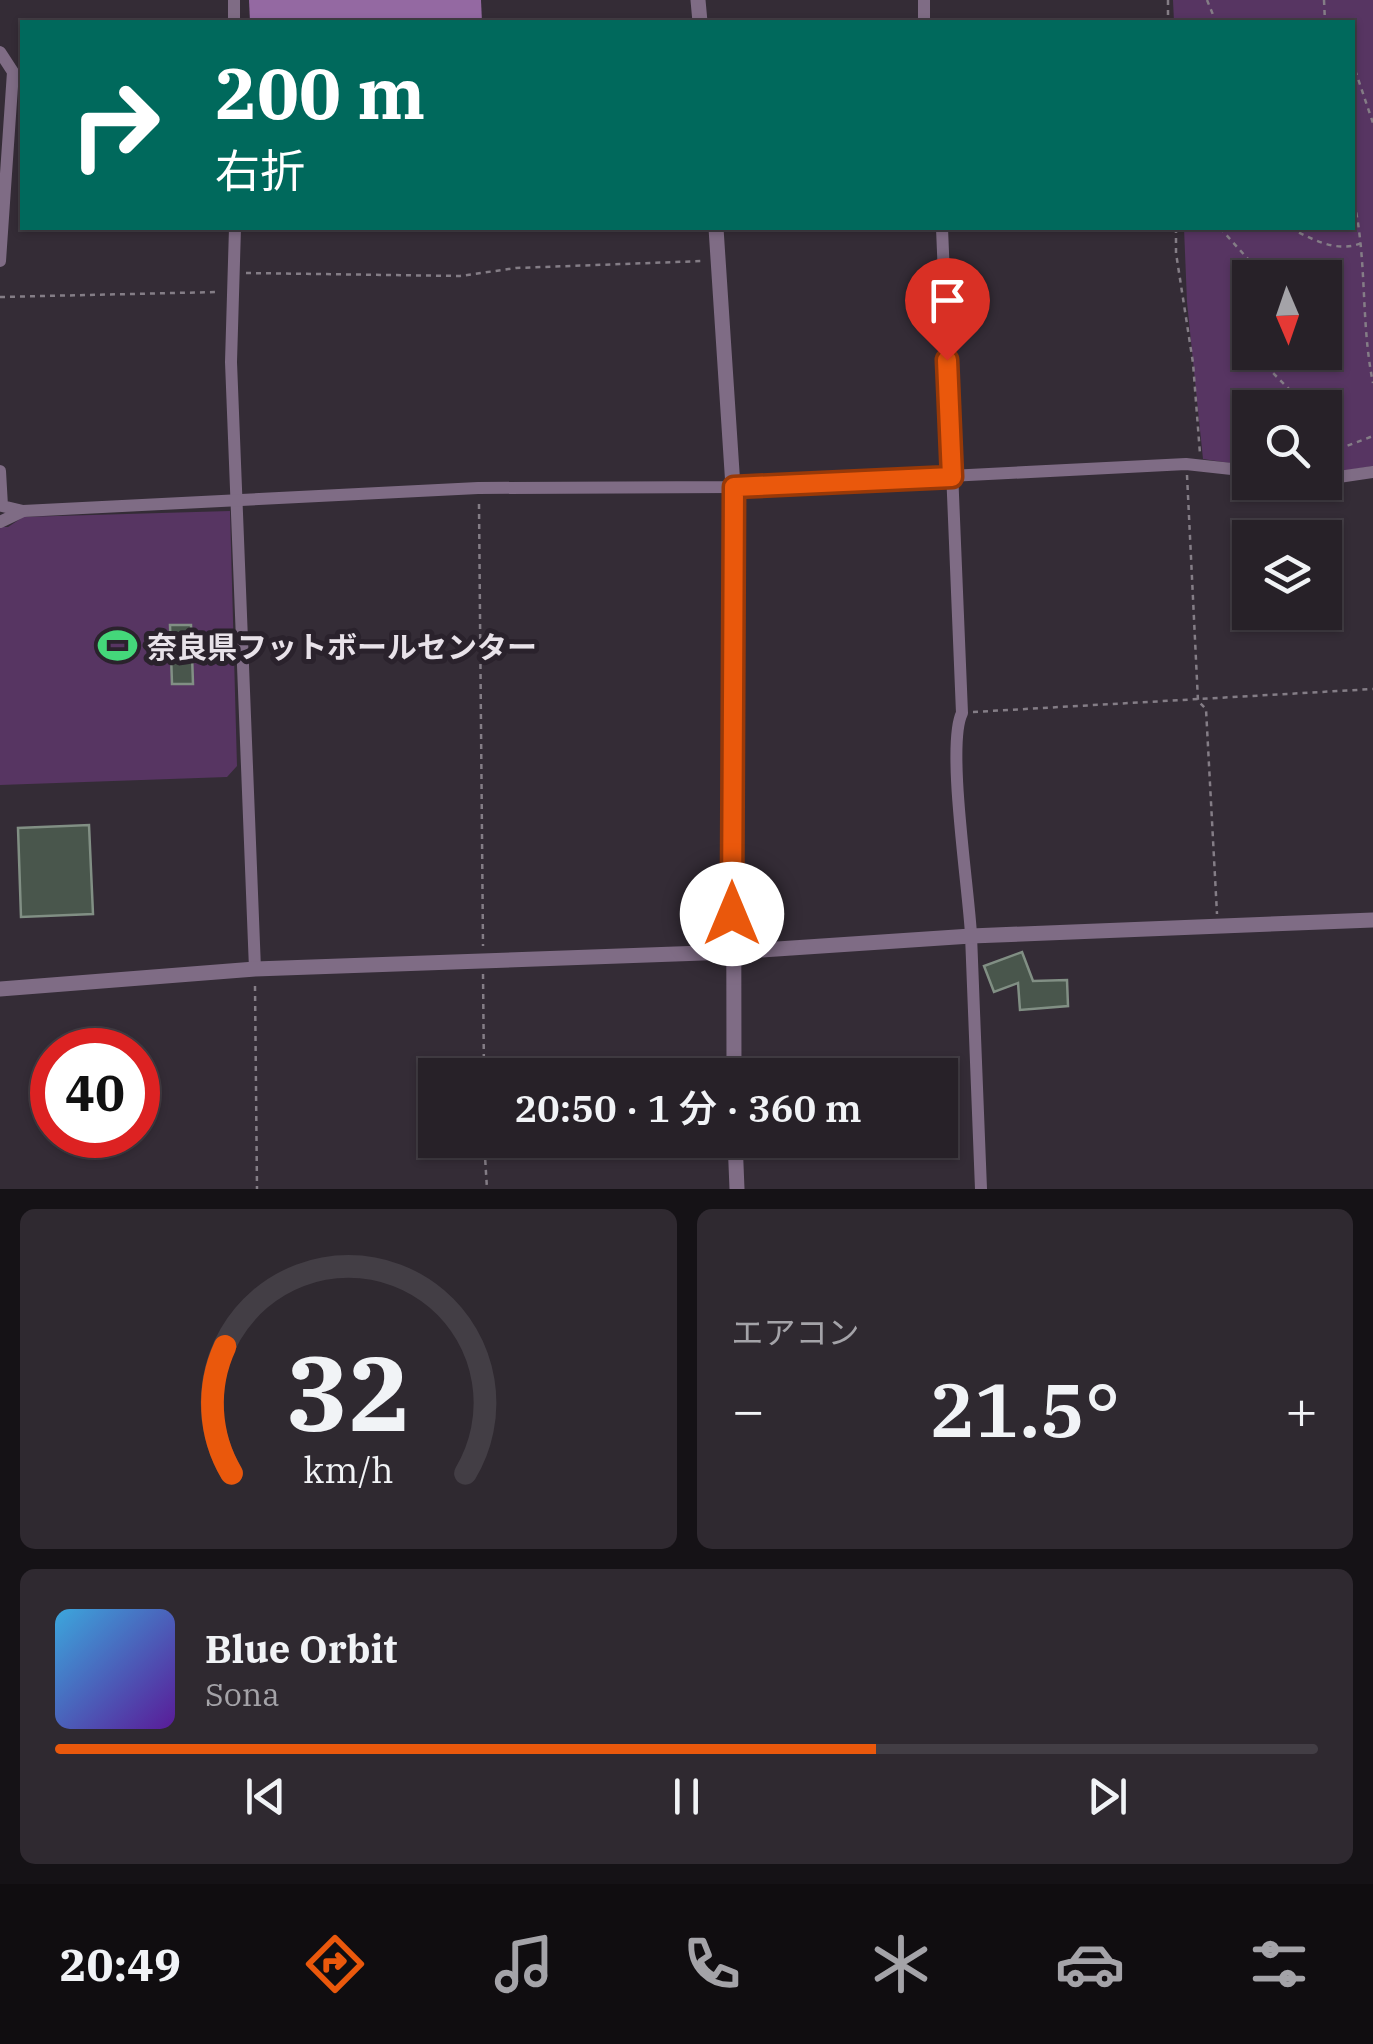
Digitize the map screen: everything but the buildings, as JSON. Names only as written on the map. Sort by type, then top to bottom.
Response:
[{"type":"street","points":[[0,52],[14,72],[0,261]]},
{"type":"street","points":[[235,230],[232,362],[255,970]]},
{"type":"street","points":[[716,230],[734,487],[734,1058]]},
{"type":"street","points":[[942,230],[962,713],[956,724],[958,784],[971,936],[982,1189]]},
{"type":"street","points":[[0,472],[2,506],[23,512],[478,488],[734,487],[1186,464],[1232,468]]},
{"type":"street","points":[[1342,477],[1373,472]]},
{"type":"street","points":[[0,522],[23,512]]},
{"type":"street","points":[[0,989],[255,970],[731,952],[971,936],[1373,920]]},
{"type":"street","points":[[736,1158],[737,1189]]},
{"type":"path","points":[[1355,70],[1373,123]]},
{"type":"path","points":[[1355,208],[1362,243],[1365,345],[1373,383]]},
{"type":"path","points":[[1176,230],[1201,464]]},
{"type":"path","points":[[1222,230],[1249,260]]},
{"type":"path","points":[[1294,230],[1323,244],[1349,248],[1362,243]]},
{"type":"path","points":[[235,273],[460,276],[516,268],[719,260]]},
{"type":"path","points":[[0,297],[235,292]]},
{"type":"path","points":[[1269,370],[1290,390]]},
{"type":"path","points":[[1342,445],[1373,436]]},
{"type":"path","points":[[1186,464],[1198,701],[1206,710],[1217,927]]},
{"type":"path","points":[[478,488],[484,1058]]},
{"type":"path","points":[[962,713],[1373,689]]},
{"type":"path","points":[[255,970],[257,1189]]},
{"type":"path","points":[[485,1158],[486,1189]]},
{"type":"shaded area","points":[[249,0],[481,0],[482,20],[250,20]]},
{"type":"shaded area","points":[[1173,0],[1373,0],[1373,466],[1342,471],[1342,390],[1232,390],[1232,463],[1203,459],[1187,302],[1184,230],[1355,230],[1355,20],[1174,20]]},
{"type":"shaded area","name":"奈良県フットボールセンター","points":[[230,511],[237,766],[227,777],[0,785],[0,527],[8,527],[23,517]]},
{"type":"place","name":"奈良県フットボールセンター","points":[[117,646]]},
{"type":"route","points":[[732,914],[734,487],[952,477],[947,360]]}]
